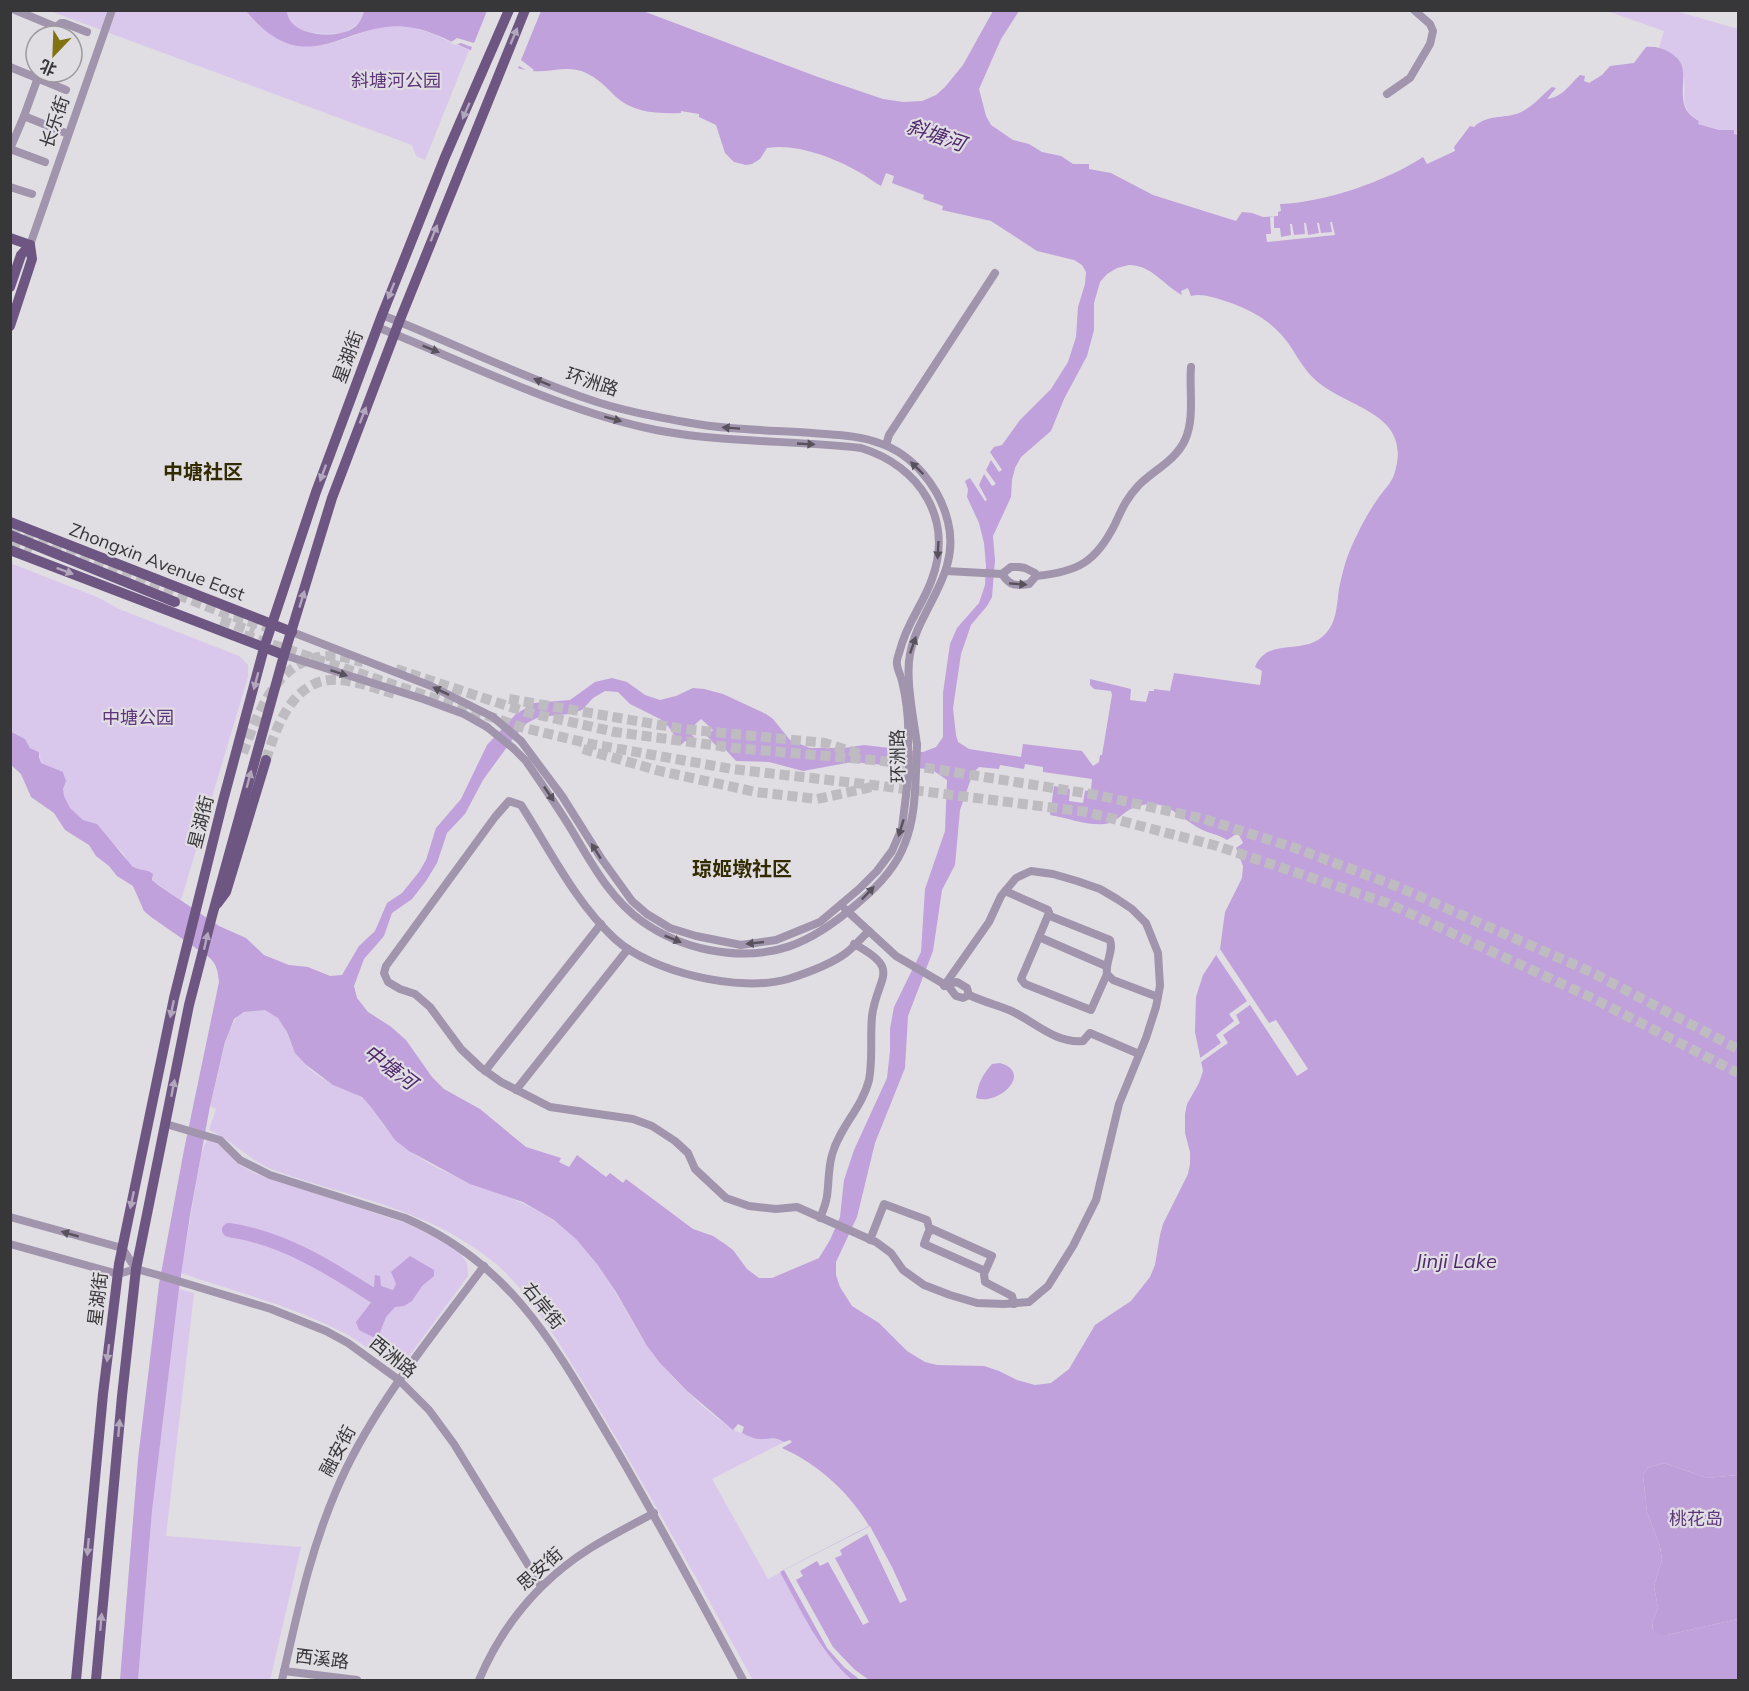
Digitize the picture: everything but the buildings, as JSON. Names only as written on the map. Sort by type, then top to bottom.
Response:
[{"type":"main road","name":"星湖街","points":[[76,1680],[103,1394],[122,1248],[174,998],[197,905],[264,648],[316,492],[377,327],[445,158],[509,10]]},
{"type":"main road","name":"星湖街","points":[[96,1680],[136,1269],[189,1005],[284,655],[332,498],[399,321],[525,10]]},
{"type":"main road","points":[[10,238],[30,245]]},
{"type":"main road","name":"长乐街","points":[[10,287],[21,255],[30,245]]},
{"type":"main road","name":"长乐街","points":[[10,326],[21,255]]},
{"type":"main road","name":"Zhongxin Avenue East","points":[[10,522],[292,632]]},
{"type":"main road","points":[[10,535],[175,602]]},
{"type":"main road","points":[[10,550],[284,655]]},
{"type":"main road","points":[[197,905],[223,830],[243,753]]},
{"type":"main road","points":[[213,913],[226,892],[266,760]]},
{"type":"street","points":[[15,10],[49,24]]},
{"type":"street","name":"长乐街","points":[[30,245],[112,10]]},
{"type":"street","points":[[1387,94],[1410,78],[1430,44],[1433,31],[1431,24],[1414,10]]},
{"type":"street","points":[[36,84],[24,116],[14,131],[10,149],[45,162]]},
{"type":"street","points":[[55,84],[66,90]]},
{"type":"street","points":[[24,116],[68,134]]},
{"type":"street","points":[[10,187],[32,194]]},
{"type":"street","points":[[886,446],[889,435],[995,273]]},
{"type":"street","name":"环洲路","points":[[284,655],[423,699],[464,714],[487,727],[526,761],[616,898],[642,921],[666,937],[694,947],[740,955],[763,954],[795,945],[824,930],[866,896],[885,875],[905,845],[913,816],[913,745],[906,682],[909,655],[919,626],[946,571],[950,548],[949,524],[943,504],[930,481],[916,466],[886,446],[865,439],[832,434],[691,423],[621,408],[554,387],[382,315]]},
{"type":"street","name":"环洲路","points":[[377,327],[557,401],[620,421],[656,430],[700,436],[861,448],[875,452],[899,465],[925,492],[934,511],[938,530],[938,555],[932,580],[908,623],[897,663],[906,682]]},
{"type":"street","points":[[1000,574],[1012,585],[1029,584],[1036,576],[1060,574],[1094,557],[1115,524],[1124,502],[1140,484],[1181,447],[1189,426],[1191,367]]},
{"type":"street","points":[[946,571],[1000,574],[1011,567],[1025,567],[1036,576]]},
{"type":"street","name":"环洲路","points":[[292,632],[431,686],[493,717],[521,741],[562,796],[624,893],[647,914],[670,928],[696,936],[741,945],[758,944],[790,936],[820,922],[859,889],[892,851],[902,828],[912,771]]},
{"type":"street","points":[[868,931],[845,953],[813,970],[785,980],[758,983],[728,982],[693,976],[665,967],[628,949],[615,939],[587,908],[521,805],[509,801],[399,947],[384,973],[388,982],[415,994],[430,1007],[461,1049],[485,1071],[550,1107],[633,1119],[652,1126],[675,1140],[688,1153],[695,1169],[726,1198],[749,1206],[797,1207],[870,1240],[891,1253],[903,1270],[924,1285],[977,1303],[1029,1302],[1048,1286],[1088,1219],[1102,1182],[1103,1167],[1119,1104],[1146,1038],[1158,997],[1160,967],[1154,939],[1146,923],[1132,909],[1100,889],[1053,874],[1031,871],[1016,878],[1005,891],[989,922],[947,986]]},
{"type":"street","points":[[1005,891],[1048,910],[1049,914],[1110,940],[1112,946],[1106,970],[1091,1010],[1025,984],[1021,979],[1049,914]]},
{"type":"street","points":[[840,904],[896,956],[947,986],[957,982],[967,988],[969,995],[1006,1009],[1036,1027],[1060,1037],[1075,1042],[1083,1041],[1090,1033],[1139,1054]]},
{"type":"street","points":[[485,1071],[602,924]]},
{"type":"street","points":[[1039,937],[1106,970],[1113,980],[1158,997]]},
{"type":"street","points":[[820,1218],[827,1198],[828,1171],[832,1153],[857,1108],[868,1081],[872,1047],[872,1015],[884,972],[880,961],[854,944]]},
{"type":"street","points":[[516,1090],[628,949]]},
{"type":"street","name":"右岸街","points":[[166,1124],[220,1140],[240,1160],[264,1173],[422,1225],[465,1250],[484,1266],[524,1305],[545,1333],[654,1513],[743,1680]]},
{"type":"street","points":[[870,1240],[884,1204],[927,1220],[930,1231],[924,1244],[985,1271]]},
{"type":"street","points":[[10,1217],[122,1248],[136,1269],[118,1274],[10,1244]]},
{"type":"street","points":[[930,1231],[932,1229],[947,1235],[992,1256],[985,1271],[986,1282],[1012,1296],[1014,1304]]},
{"type":"street","name":"融安街","points":[[282,1680],[298,1606],[323,1524],[351,1459],[399,1380],[484,1266]]},
{"type":"street","name":"西洲路","points":[[136,1269],[271,1309],[326,1331],[375,1361],[399,1380],[429,1410],[454,1444],[541,1586]]},
{"type":"street","name":"思安街","points":[[479,1680],[497,1644],[516,1615],[541,1586],[590,1548],[654,1513]]},
{"type":"street","name":"西溪路","points":[[284,1671],[357,1680]]},
{"type":"green space","name":"斜塘河公园","points":[[50,11],[246,11],[268,32],[279,38],[291,43],[316,45],[345,39],[342,33],[326,34],[300,29],[293,25],[287,11],[364,11],[359,23],[345,32],[348,38],[379,27],[403,26],[426,31],[469,50],[425,160],[416,156],[412,145]]},
{"type":"green space","points":[[1607,11],[1676,11],[1738,29],[1738,135],[1734,134],[1734,130],[1719,130],[1698,124],[1699,121],[1687,110],[1683,74],[1676,56],[1659,48],[1664,31]]},
{"type":"green space","name":"中塘公园","points":[[10,563],[239,656],[248,665],[248,677],[181,900],[153,881],[152,873],[129,864],[123,853],[97,824],[83,820],[76,815],[64,796],[64,773],[41,763],[39,751],[30,748],[25,739],[11,731]]},
{"type":"green space","points":[[255,1009],[274,1014],[280,1020],[303,1063],[326,1081],[366,1101],[389,1132],[409,1151],[456,1177],[507,1196],[555,1221],[587,1251],[653,1354],[686,1390],[722,1422],[739,1432],[784,1442],[712,1479],[768,1579],[788,1569],[869,1680],[753,1680],[651,1498],[567,1356],[531,1302],[504,1271],[490,1259],[464,1241],[412,1215],[265,1166],[209,1130],[216,1109],[210,1106],[228,1032],[238,1015]]},
{"type":"green space","points":[[207,1140],[219,1144],[237,1163],[254,1173],[417,1227],[458,1250],[467,1263],[468,1276],[407,1359],[397,1362],[389,1361],[327,1324],[181,1273],[201,1154]]},
{"type":"green space","points":[[179,1289],[194,1293],[166,1536],[301,1547],[270,1680],[138,1680],[152,1511]]},
{"type":"green space","name":"桃花岛","points":[[1664,1463],[1707,1478],[1738,1475],[1738,1619],[1667,1635],[1654,1632],[1652,1623],[1658,1608],[1654,1586],[1662,1560],[1660,1546],[1647,1512],[1643,1475],[1648,1468]]},
{"type":"water","name":"Jinji Lake","points":[[246,11],[287,11],[290,20],[297,27],[318,34],[330,34],[351,29],[358,24],[364,11],[643,11],[818,77],[883,99],[903,102],[922,101],[936,95],[945,87],[963,65],[993,11],[1019,11],[1001,39],[979,89],[986,116],[991,125],[1013,140],[1029,144],[1042,152],[1061,156],[1073,164],[1089,164],[1089,169],[1111,173],[1153,195],[1236,221],[1242,212],[1263,217],[1278,216],[1278,212],[1281,211],[1280,204],[1315,200],[1354,189],[1392,174],[1423,157],[1427,164],[1455,151],[1454,147],[1470,126],[1474,127],[1490,118],[1524,111],[1552,87],[1556,88],[1547,99],[1553,98],[1580,75],[1585,76],[1584,81],[1589,83],[1602,75],[1610,66],[1634,63],[1646,47],[1661,48],[1676,57],[1683,68],[1683,97],[1688,112],[1699,121],[1698,124],[1719,130],[1734,130],[1734,134],[1738,135],[1738,1475],[1707,1478],[1664,1463],[1648,1468],[1643,1475],[1647,1512],[1660,1546],[1662,1560],[1654,1586],[1658,1608],[1652,1623],[1653,1629],[1660,1635],[1667,1635],[1738,1619],[1738,1680],[852,1680],[840,1669],[820,1643],[780,1572],[869,1526],[843,1491],[808,1462],[782,1448],[792,1442],[790,1440],[784,1442],[773,1438],[754,1438],[742,1433],[744,1427],[738,1424],[733,1430],[687,1391],[660,1363],[647,1346],[616,1292],[576,1239],[554,1220],[523,1202],[470,1184],[409,1151],[395,1140],[362,1097],[333,1085],[305,1064],[295,1053],[287,1032],[278,1018],[265,1010],[244,1012],[234,1019],[225,1042],[210,1106],[179,1289],[152,1511],[138,1680],[120,1680],[138,1459],[159,1284],[219,978],[216,966],[210,958],[144,911],[133,886],[117,876],[96,856],[89,845],[65,830],[54,813],[31,797],[21,774],[11,765],[10,731],[25,739],[30,748],[39,752],[41,763],[63,772],[66,781],[63,789],[64,796],[70,808],[83,820],[97,824],[132,866],[151,872],[152,880],[158,885],[219,926],[246,938],[264,955],[289,965],[308,967],[330,976],[342,975],[359,946],[375,931],[387,903],[402,893],[419,872],[426,860],[436,828],[461,799],[487,745],[516,714],[534,703],[570,700],[595,682],[612,678],[627,682],[645,695],[660,700],[693,688],[723,694],[766,714],[790,740],[810,748],[844,748],[864,745],[923,752],[936,747],[943,737],[943,693],[950,644],[957,628],[979,603],[985,585],[984,543],[979,523],[967,497],[968,489],[965,481],[970,478],[985,501],[987,500],[979,485],[984,474],[992,486],[996,484],[986,470],[991,460],[999,472],[1002,470],[990,452],[994,447],[1002,445],[1020,420],[1051,389],[1068,362],[1076,337],[1078,307],[1085,284],[1086,272],[1082,265],[1074,260],[1037,251],[991,221],[942,210],[943,206],[923,199],[924,195],[892,183],[894,176],[886,173],[881,186],[837,161],[801,149],[767,148],[760,159],[752,164],[734,162],[725,153],[716,125],[699,117],[699,114],[681,111],[681,113],[656,113],[639,109],[623,102],[598,80],[584,72],[569,69],[525,70],[493,60],[414,28],[390,26],[310,47],[290,44],[269,33]],"holes":[[[1129,265],[1144,268],[1182,295],[1181,291],[1188,288],[1191,296],[1207,296],[1233,304],[1254,313],[1272,326],[1288,342],[1303,366],[1318,382],[1365,409],[1389,428],[1396,440],[1398,456],[1394,475],[1351,546],[1330,628],[1318,640],[1309,644],[1278,649],[1261,657],[1255,667],[1262,671],[1260,685],[1174,673],[1170,691],[1154,689],[1154,691],[1149,691],[1146,702],[1130,700],[1131,689],[1090,679],[1090,685],[1094,689],[1111,691],[1112,695],[1102,755],[1100,755],[1099,762],[1093,766],[1082,751],[1023,744],[1021,757],[969,749],[958,742],[953,708],[961,654],[971,625],[992,597],[995,560],[993,536],[1011,497],[1015,468],[1021,457],[1051,431],[1064,399],[1087,356],[1094,330],[1094,303],[1100,282],[1117,268]],[[605,691],[618,692],[630,704],[660,719],[668,726],[681,745],[685,741],[688,743],[694,737],[688,731],[701,719],[713,730],[707,736],[722,752],[725,749],[736,761],[769,762],[803,771],[852,762],[927,769],[947,780],[945,831],[925,889],[921,952],[894,1007],[890,1029],[887,1078],[854,1150],[844,1180],[840,1217],[819,1258],[772,1278],[759,1278],[747,1269],[733,1250],[725,1244],[713,1236],[693,1229],[626,1179],[623,1183],[610,1173],[606,1177],[577,1155],[569,1167],[559,1162],[561,1158],[526,1147],[480,1109],[444,1089],[432,1077],[406,1040],[368,1012],[357,998],[354,986],[364,959],[384,936],[392,913],[412,899],[426,881],[437,863],[447,833],[465,814],[483,780],[515,736],[527,723],[539,717],[569,714],[582,710],[593,698]],[[1025,764],[1043,767],[1043,772],[1092,779],[1091,790],[1085,791],[1083,803],[1069,801],[1070,789],[1054,786],[1050,815],[1084,823],[1105,824],[1113,822],[1133,808],[1143,805],[1161,805],[1201,829],[1227,840],[1238,833],[1243,843],[1236,848],[1243,866],[1242,878],[1225,912],[1220,949],[1203,975],[1196,997],[1195,1032],[1203,1071],[1187,1104],[1185,1114],[1185,1133],[1190,1152],[1190,1164],[1188,1174],[1163,1224],[1155,1265],[1150,1277],[1131,1301],[1095,1325],[1069,1369],[1051,1383],[1035,1385],[984,1366],[937,1365],[925,1362],[907,1351],[879,1323],[852,1306],[840,1287],[836,1275],[836,1262],[857,1217],[875,1143],[905,1068],[908,1016],[933,951],[942,890],[955,865],[960,810],[973,773],[979,767],[999,769],[1000,765],[1024,769]]]},
{"type":"water","points":[[1000,1063],[1010,1068],[1014,1074],[1009,1087],[994,1097],[976,1098],[986,1071],[992,1064]]},
{"type":"water","points":[[410,1256],[434,1270],[434,1276],[422,1286],[412,1301],[404,1306],[395,1307],[386,1317],[379,1335],[373,1337],[359,1330],[356,1322],[373,1300],[375,1275],[380,1276],[381,1286],[393,1290],[396,1284],[391,1272]]},
{"type":"pier","points":[[487,11],[541,11],[521,60],[534,70],[530,73],[519,66],[517,70],[470,53],[472,47],[461,43],[455,45],[450,43],[457,38],[474,43]]},
{"type":"pier","points":[[1274,216],[1274,228],[1280,228],[1281,237],[1291,235],[1290,224],[1292,224],[1294,235],[1305,234],[1304,223],[1306,223],[1308,235],[1319,233],[1317,223],[1319,223],[1321,233],[1332,232],[1330,222],[1332,222],[1335,235],[1267,242],[1266,234],[1271,234],[1270,217]]},
{"type":"pier","points":[[1220,949],[1269,1023],[1276,1020],[1308,1069],[1297,1076],[1250,1005],[1236,1015],[1240,1023],[1223,1035],[1228,1043],[1201,1062],[1200,1058],[1221,1043],[1216,1035],[1234,1021],[1229,1014],[1247,1001],[1216,955]]},
{"type":"pier","points":[[870,1526],[907,1600],[900,1603],[867,1534],[840,1550],[842,1555],[835,1558],[869,1622],[863,1625],[828,1562],[820,1566],[817,1561],[800,1571],[803,1576],[796,1580],[833,1647],[854,1669],[869,1680],[860,1680],[844,1667],[827,1648],[784,1570]]},
{"type":"waterway","points":[[229,1230],[268,1240],[305,1255],[374,1296]]},
{"type":"tunnel","points":[[10,530],[232,616],[273,629]]},
{"type":"tunnel","points":[[10,544],[31,553]]},
{"type":"tunnel","points":[[221,620],[254,632]]},
{"type":"tunnel","points":[[244,635],[524,728],[591,744],[732,769],[1087,812],[1217,846],[1387,903],[1590,997],[1738,1073]]},
{"type":"tunnel","points":[[243,753],[264,703],[286,674],[300,664],[316,658],[336,656],[363,662]]},
{"type":"tunnel","points":[[396,669],[526,712],[615,732],[735,748],[884,761],[1097,795],[1204,819],[1295,848],[1396,886],[1591,972],[1738,1049]]},
{"type":"tunnel","points":[[266,760],[282,718],[290,705],[311,685],[341,680],[395,694]]},
{"type":"tunnel","points":[[509,699],[683,729],[825,743],[863,755]]},
{"type":"tunnel","points":[[583,749],[660,771],[756,792],[817,799],[872,787]]},
{"type":"district","name":"中塘社区","points":[[203,472]]},
{"type":"district","name":"琼姬墩社区","points":[[742,869]]},
{"type":"water label","name":"斜塘河","points":[[936,135]]},
{"type":"water label","name":"中塘河","points":[[390,1067]]}]
